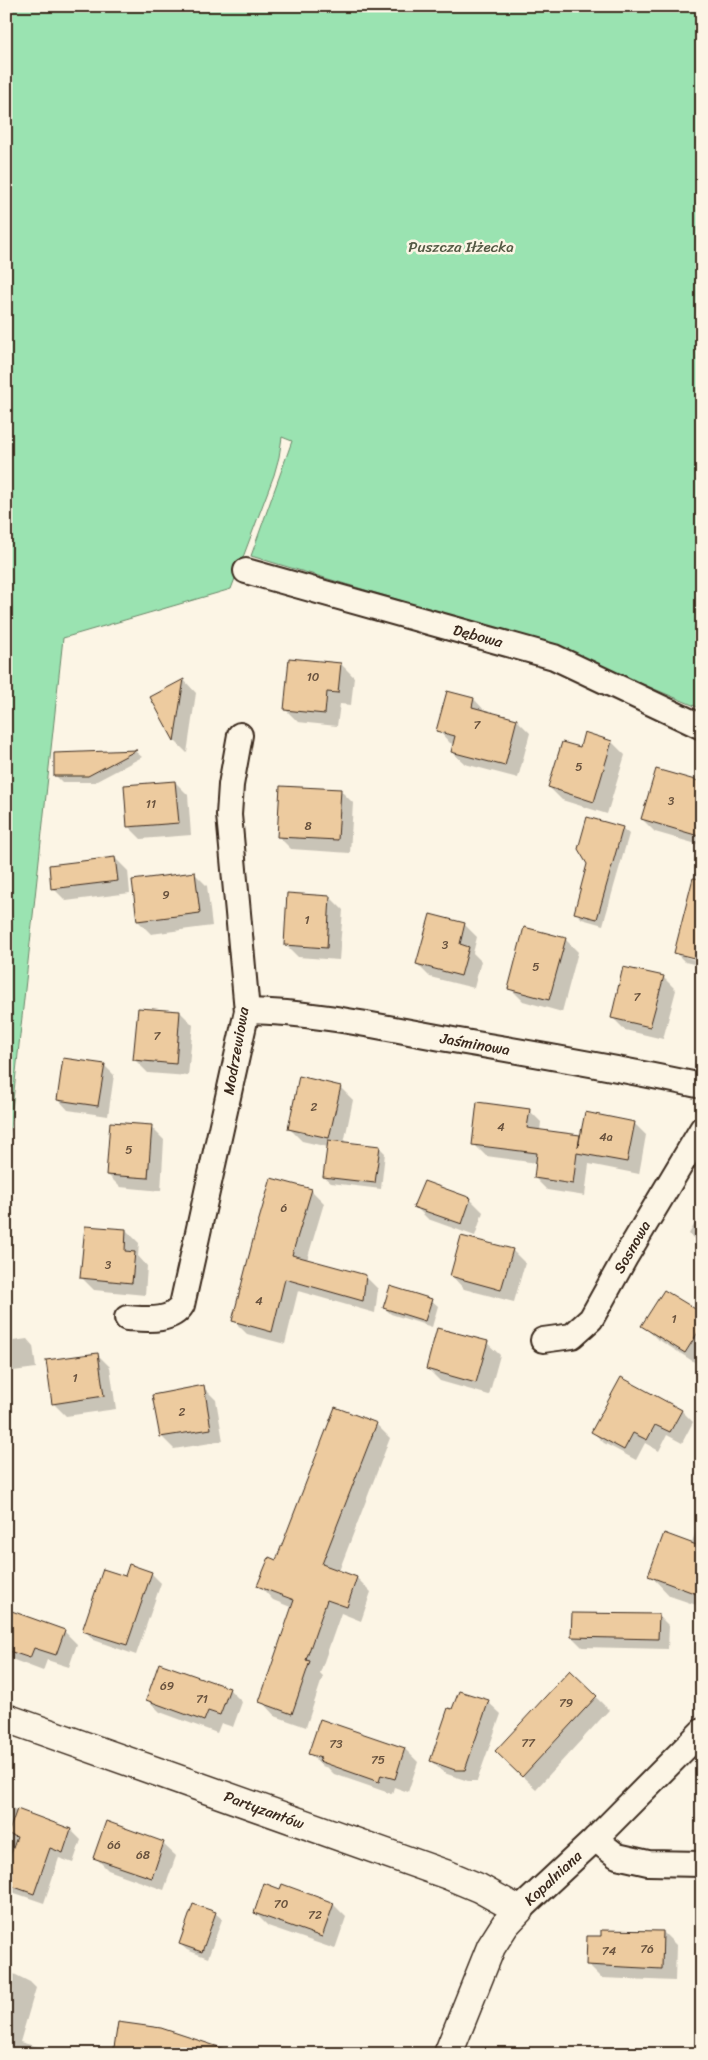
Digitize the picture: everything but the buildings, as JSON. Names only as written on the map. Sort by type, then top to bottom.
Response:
[{"type":"street","name":"Dębowa","points":[[246,571],[548,655],[702,727]]},
{"type":"street","name":"Modrzewiowa","points":[[127,1318],[168,1317],[175,1313],[182,1305],[246,1011],[229,815],[231,785],[240,735]]},
{"type":"street","name":"Jaśminowa","points":[[246,1011],[281,1012],[383,1027],[702,1086]]},
{"type":"street","name":"Sosnowa","points":[[543,1340],[572,1336],[591,1319],[626,1256],[702,1129]]},
{"type":"street","name":"Partyzantów","points":[[6,1718],[448,1875],[479,1888],[518,1910]]},
{"type":"street","name":"Kopalniana","points":[[448,2054],[491,1946],[505,1925],[518,1910],[595,1839],[702,1731]]},
{"type":"street","points":[[595,1839],[617,1856],[648,1863],[702,1864]]},
{"type":"green space","name":"Puszcza Iłżecka","points":[[6,6],[702,6],[702,709],[547,644],[251,556],[292,441],[282,437],[274,475],[231,589],[63,638],[6,1165]]}]
